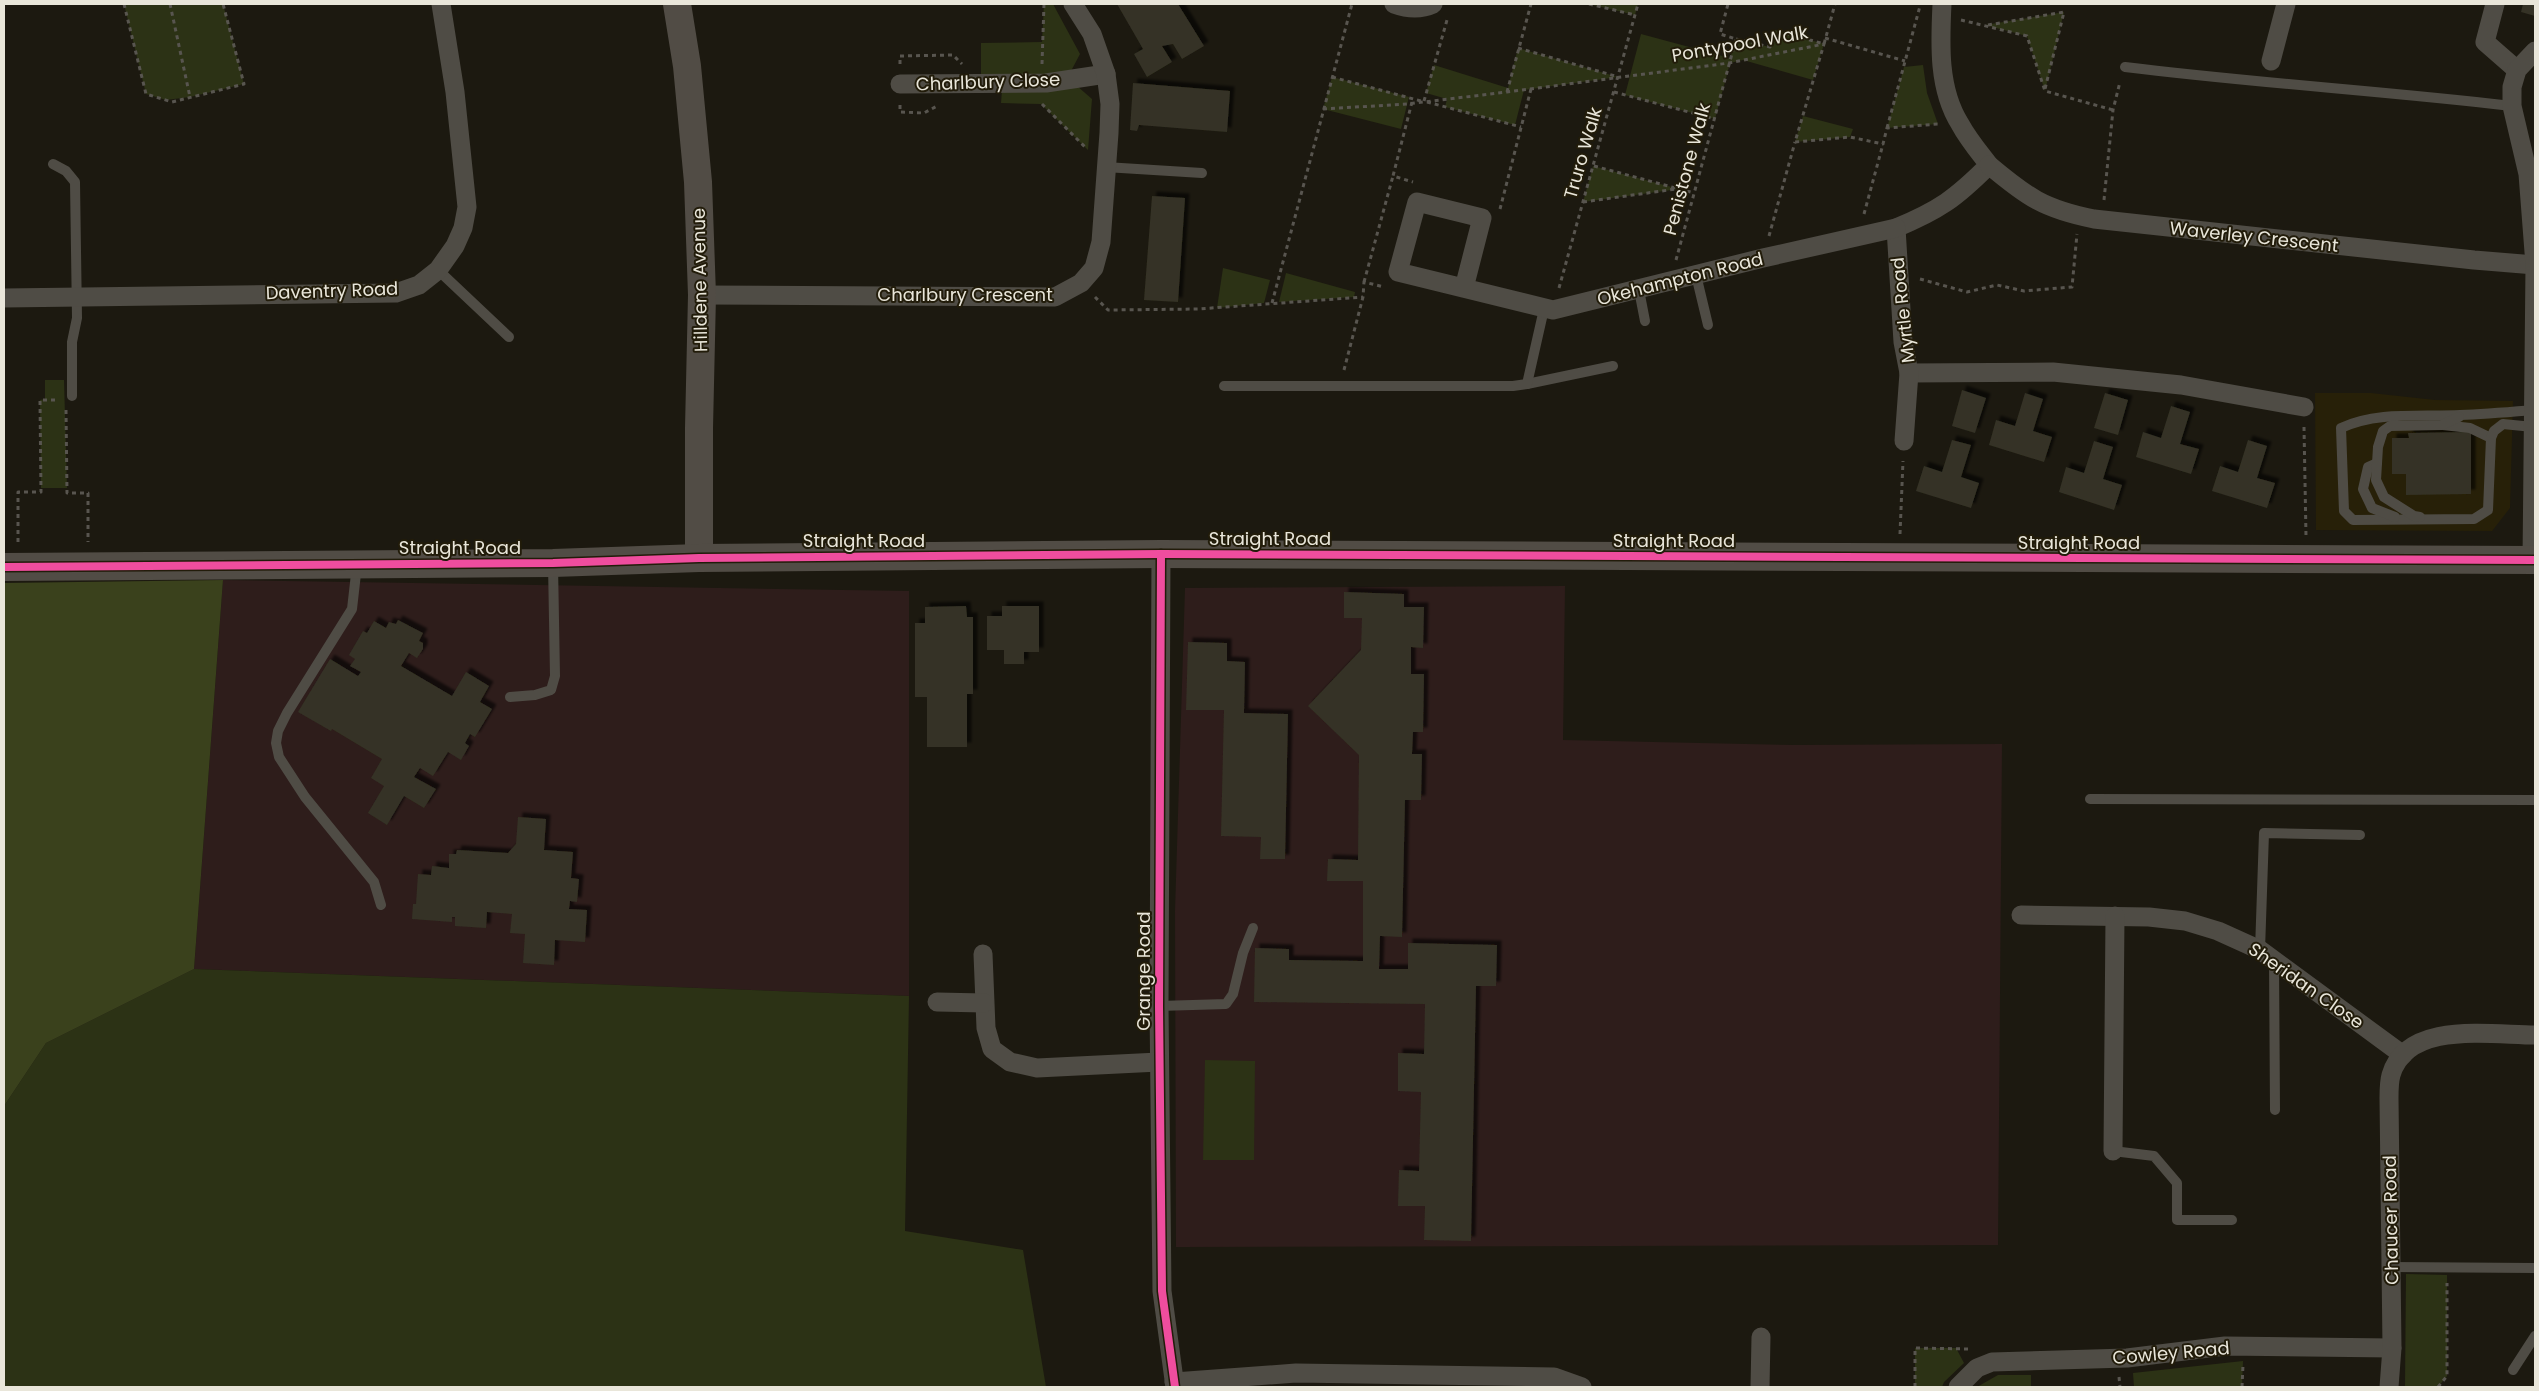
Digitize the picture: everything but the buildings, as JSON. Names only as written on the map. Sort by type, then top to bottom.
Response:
[{"type":"street","name":"Daventry Road","points":[[4,298],[77,295],[396,293],[419,285],[438,270],[459,237],[467,207],[455,92],[441,4]]},
{"type":"street","name":"Hilldene Avenue","points":[[677,4],[687,66],[698,182],[702,295],[698,428],[699,558]]},
{"type":"street","name":"Charlbury Crescent","points":[[702,295],[1055,297],[1081,283],[1094,268],[1101,242],[1110,104],[1106,74],[1092,34],[1073,4]]},
{"type":"street","points":[[1394,4],[1407,8],[1423,8],[1433,4]]},
{"type":"street","points":[[2271,61],[2286,4]]},
{"type":"street","points":[[2495,4],[2485,42],[2517,70]]},
{"type":"street","points":[[1896,228],[1940,208],[1960,194],[1989,166],[1958,123],[1947,94],[1939,54],[1942,9]]},
{"type":"street","points":[[2533,560],[2535,264],[2528,174],[2512,106],[2512,87],[2517,70],[2535,51]]},
{"type":"street","name":"Charlbury Close","points":[[900,84],[1046,83],[1106,74]]},
{"type":"street","name":"Waverley Crescent","points":[[1989,166],[2025,195],[2061,213],[2102,220],[2474,260],[2535,264]]},
{"type":"street","points":[[1398,272],[1417,202],[1482,218],[1464,288]]},
{"type":"street","name":"Okehampton Road","points":[[1398,272],[1548,309],[1639,290],[1762,258],[1896,228]]},
{"type":"street","name":"Myrtle Road","points":[[1896,228],[1903,342],[1909,372],[2053,372],[2181,385],[2304,407]]},
{"type":"street","points":[[1904,441],[1909,372]]},
{"type":"street","name":"Straight Road","points":[[11,566],[553,563],[699,558],[1161,554],[2533,560]]},
{"type":"street","name":"Grange Road","points":[[1161,554],[1159,1062],[1162,1292],[1174,1384]]},
{"type":"street","name":"Sheridan Close","points":[[2021,916],[2149,917],[2185,921],[2218,931],[2267,956],[2402,1055]]},
{"type":"street","points":[[2113,1151],[2115,916]]},
{"type":"street","points":[[983,954],[986,1028],[992,1050],[1010,1062],[1037,1068],[1159,1062]]},
{"type":"street","points":[[937,1002],[984,1003]]},
{"type":"street","points":[[2402,1055],[2418,1043],[2438,1036],[2535,1035]]},
{"type":"street","name":"Chaucer Road","points":[[2389,1387],[2392,1348],[2389,1098],[2391,1075],[2402,1055]]},
{"type":"street","points":[[1760,1387],[1761,1336]]},
{"type":"street","name":"Cowley Road","points":[[1958,1387],[1977,1368],[1992,1362],[2127,1358],[2225,1346],[2392,1348]]},
{"type":"street","points":[[1174,1384],[1296,1373],[1420,1381],[1554,1377],[1582,1387]]},
{"type":"lane","points":[[2125,67],[2226,80],[2318,85],[2512,106]]},
{"type":"lane","points":[[53,164],[66,171],[75,182],[78,318],[72,342],[69,398]]},
{"type":"lane","points":[[1105,167],[1202,173]]},
{"type":"lane","points":[[438,270],[509,337]]},
{"type":"lane","points":[[1696,276],[1708,325]]},
{"type":"lane","points":[[1639,290],[1644,321]]},
{"type":"lane","points":[[1528,384],[1548,309]]},
{"type":"lane","points":[[1224,386],[1512,386],[1613,366]]},
{"type":"lane","points":[[2442,425],[2461,415]]},
{"type":"lane","points":[[2461,415],[2534,418],[2503,424],[2494,431],[2491,438],[2488,510],[2474,519],[2353,520],[2344,511],[2341,428],[2358,420],[2378,418],[2461,415]]},
{"type":"lane","points":[[2414,516],[2384,497],[2376,480],[2377,462],[2383,431],[2390,426],[2442,425],[2470,428],[2491,438]]},
{"type":"lane","points":[[2377,462],[2368,467],[2364,477],[2363,488],[2372,508],[2393,517],[2414,516],[2464,520]]},
{"type":"lane","points":[[510,697],[535,695],[551,690],[555,676],[553,563]]},
{"type":"lane","points":[[357,564],[352,610],[287,712],[278,731],[276,743],[279,757],[305,797],[374,882],[381,904]]},
{"type":"lane","points":[[2090,799],[2535,800]]},
{"type":"lane","points":[[2275,1110],[2267,956],[2264,833],[2360,835]]},
{"type":"lane","points":[[1159,1006],[1226,1004],[1233,994],[1243,953],[1253,928]]},
{"type":"lane","points":[[2113,1151],[2154,1156],[2177,1183],[2177,1220],[2232,1220]]},
{"type":"lane","points":[[2391,1267],[2535,1268]]},
{"type":"lane","points":[[2513,1370],[2535,1336]]},
{"type":"path","points":[[124,4],[146,94],[172,102],[244,84],[223,4]]},
{"type":"path","points":[[170,4],[190,97]]},
{"type":"path","points":[[1272,303],[1352,4]]},
{"type":"path","points":[[1424,101],[1448,14],[1433,4]]},
{"type":"path","points":[[1507,92],[1531,4]]},
{"type":"path","points":[[1590,4],[1635,15]]},
{"type":"path","points":[[1728,4],[1720,34],[1770,47]]},
{"type":"path","points":[[1771,54],[1770,47],[1775,30],[1824,44],[1835,4]]},
{"type":"path","points":[[1859,237],[1921,4]]},
{"type":"path","points":[[1942,9],[1985,26],[2027,36],[2045,91]]},
{"type":"path","points":[[1985,26],[2064,12],[2045,91]]},
{"type":"path","points":[[1825,38],[1905,61]]},
{"type":"path","points":[[1518,48],[1618,77]]},
{"type":"path","points":[[2102,220],[2113,110],[2125,67]]},
{"type":"path","points":[[1332,77],[1521,127]]},
{"type":"path","points":[[1482,218],[1498,215],[1531,89]]},
{"type":"path","points":[[2045,91],[2113,110]]},
{"type":"path","points":[[1614,92],[1715,119]]},
{"type":"path","points":[[1341,386],[1363,297],[1364,282],[1412,102]]},
{"type":"path","points":[[1888,128],[1958,123]]},
{"type":"path","points":[[1795,142],[1850,137],[1883,144]]},
{"type":"path","points":[[1593,166],[1694,193]]},
{"type":"path","points":[[1393,176],[1417,183],[1417,202]]},
{"type":"path","points":[[1583,202],[1679,189]]},
{"type":"path","points":[[1899,273],[1967,292],[1997,286],[2024,291],[2072,287],[2078,216]]},
{"type":"path","points":[[1364,282],[1388,288],[1398,272]]},
{"type":"path","points":[[1081,283],[1108,310],[1198,309],[1363,297]]},
{"type":"path","points":[[11,566],[18,492],[42,492],[40,400],[69,398],[67,493],[88,493],[88,566]]},
{"type":"path","points":[[2304,407],[2306,559]]},
{"type":"path","points":[[1898,557],[1904,441]]},
{"type":"path","points":[[2438,1387],[2446,1376],[2446,1267]]},
{"type":"shaded area","points":[[2315,393],[2371,393],[2435,400],[2513,401],[2510,508],[2492,531],[2316,530]]},
{"type":"shaded area","points":[[223,580],[909,591],[909,996],[194,969]]},
{"type":"shaded area","points":[[1565,586],[1563,740],[1795,745],[2002,744],[1998,1245],[1176,1247],[1175,911],[1185,588]]},
{"type":"green space","points":[[124,4],[223,4],[244,84],[190,97],[166,100],[146,94]]},
{"type":"green space","points":[[1044,4],[1053,4],[1080,54],[1071,71],[1035,76],[981,77],[981,43],[1042,42]]},
{"type":"green space","points":[[1589,4],[1638,4],[1635,15]]},
{"type":"green space","points":[[2064,12],[2045,91],[2027,36],[1985,25]]},
{"type":"green space","points":[[1775,30],[1824,44],[1813,80],[1743,60],[1730,63],[1715,119],[1625,95],[1641,34],[1730,58],[1736,39],[1770,47]]},
{"type":"green space","points":[[1518,48],[1618,77],[1524,90],[1515,125],[1445,107],[1447,99],[1426,93],[1434,65],[1508,88]]},
{"type":"green space","points":[[1923,65],[1927,93],[1938,124],[1887,128],[1904,67]]},
{"type":"green space","points":[[1332,77],[1409,97],[1401,129],[1323,109]]},
{"type":"green space","points":[[1077,86],[1092,99],[1088,150],[1041,104],[1001,103],[1002,90]]},
{"type":"green space","points":[[1803,116],[1853,129],[1850,137],[1795,142]]},
{"type":"green space","points":[[1593,166],[1679,189],[1583,202]]},
{"type":"green space","points":[[1223,268],[1270,280],[1264,303],[1217,308]]},
{"type":"green space","points":[[1286,273],[1355,292],[1354,297],[1279,302]]},
{"type":"green space","points":[[45,380],[64,380],[67,488],[41,488],[40,400],[45,399]]},
{"type":"green space","points":[[223,580],[194,969],[46,1043],[4,1106],[4,583]]},
{"type":"green space","points":[[194,969],[909,996],[905,1231],[1023,1250],[1046,1387],[4,1387],[4,1106],[46,1043]]},
{"type":"green space","points":[[1205,1060],[1255,1061],[1254,1160],[1203,1160]]},
{"type":"green space","points":[[2406,1274],[2447,1275],[2447,1376],[2438,1387],[2405,1387]]},
{"type":"green space","points":[[1915,1348],[1956,1348],[1964,1363],[1944,1382],[1942,1387],[1915,1387]]},
{"type":"green space","points":[[2243,1361],[2242,1387],[2134,1387],[2133,1373]]},
{"type":"green space","points":[[1998,1375],[2031,1375],[2031,1387],[1977,1387]]},
{"type":"cycle path","points":[[1161,554],[1159,1006],[1162,1291],[1175,1387]]},
{"type":"cycle path","points":[[4,567],[553,563],[699,558],[1161,554],[2535,560]]}]
